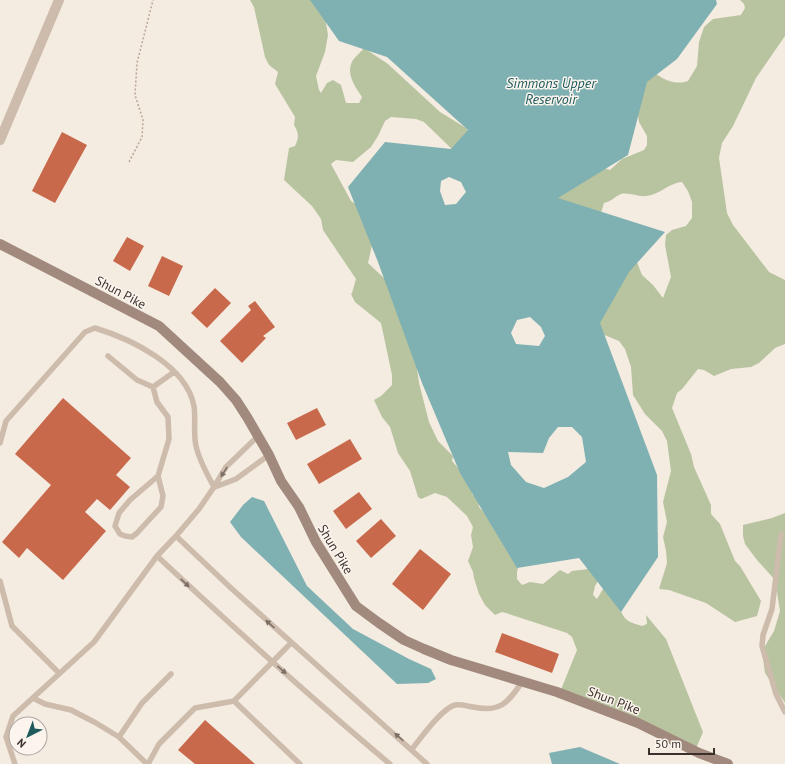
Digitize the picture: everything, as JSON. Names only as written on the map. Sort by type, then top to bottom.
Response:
[{"type":"main road","name":"Shun Pike","points":[[0,244],[159,326],[226,388],[236,400],[269,455],[281,481],[298,507],[316,542],[356,606],[404,640],[424,649],[451,660],[558,692],[638,723],[699,753],[728,764]]},
{"type":"street","points":[[0,140],[59,0]]},
{"type":"lane","points":[[0,443],[6,421],[85,332],[95,328],[142,347],[158,357],[169,366],[189,392],[194,406],[196,445],[199,459],[214,487]]},
{"type":"lane","points":[[108,356],[137,380],[153,387]]},
{"type":"lane","points":[[153,387],[174,372]]},
{"type":"lane","points":[[153,387],[157,402],[168,417],[169,439],[158,476],[163,496],[161,507],[132,537],[120,534],[115,526],[119,513],[130,500],[158,476]]},
{"type":"lane","points":[[14,764],[6,737],[13,716],[94,642],[157,556],[176,536],[214,487],[226,467],[257,436]]},
{"type":"lane","points":[[214,487],[236,479],[269,455]]},
{"type":"lane","points":[[781,534],[772,609],[763,635],[762,646],[776,694],[785,712]]},
{"type":"lane","points":[[176,536],[291,643],[427,764]]},
{"type":"lane","points":[[157,556],[272,661],[390,764]]},
{"type":"lane","points":[[0,581],[12,626],[59,673]]},
{"type":"lane","points":[[33,698],[45,704],[71,710],[96,723],[119,737],[147,764],[159,744],[195,708],[234,702],[291,643]]},
{"type":"lane","points":[[119,737],[142,702],[171,674]]},
{"type":"lane","points":[[412,750],[428,729],[446,710],[454,705],[491,709],[497,707],[502,705],[512,696],[523,681]]},
{"type":"lane","points":[[234,702],[300,764]]},
{"type":"path","points":[[128,162],[142,137],[143,120],[135,95],[137,63],[153,0]]},
{"type":"green space","points":[[250,0],[319,0],[325,17],[328,35],[325,52],[316,76],[321,93],[327,83],[333,80],[341,85],[346,103],[359,103],[362,97],[352,80],[350,70],[353,60],[364,48],[388,64],[440,112],[466,128],[472,138],[458,155],[424,122],[416,119],[391,117],[385,121],[371,147],[353,162],[336,160],[331,164],[351,201],[366,211],[376,227],[368,263],[385,279],[415,354],[419,383],[429,422],[438,441],[453,456],[452,461],[473,485],[472,494],[478,500],[479,507],[522,552],[517,572],[517,579],[522,585],[530,582],[543,584],[560,570],[568,574],[572,571],[588,569],[613,557],[595,586],[593,595],[597,599],[606,584],[612,590],[609,596],[618,602],[623,616],[628,621],[642,626],[647,624],[646,615],[666,639],[703,732],[695,751],[560,692],[577,650],[572,637],[567,633],[506,613],[502,612],[495,615],[485,605],[479,594],[473,572],[468,561],[473,547],[471,535],[473,527],[467,516],[447,497],[435,493],[421,499],[418,497],[410,471],[398,453],[390,427],[382,417],[374,400],[381,396],[392,385],[392,375],[381,323],[355,302],[351,294],[356,279],[323,230],[321,219],[312,206],[284,180],[289,148],[295,146],[298,138],[298,133],[294,125],[295,117],[275,84],[278,72],[269,65],[265,57],[254,7]]},
{"type":"green space","points":[[740,0],[785,0],[785,36],[756,78],[733,126],[722,143],[719,158],[727,213],[733,225],[769,272],[785,280],[785,344],[775,348],[759,363],[751,367],[731,369],[714,376],[704,370],[698,369],[677,393],[672,408],[691,454],[694,467],[711,505],[711,514],[720,524],[735,561],[740,566],[761,601],[757,616],[735,622],[706,603],[669,590],[659,589],[667,563],[663,537],[667,522],[663,502],[671,471],[667,441],[662,431],[645,414],[633,395],[631,367],[625,349],[619,341],[602,334],[596,320],[631,247],[642,275],[653,285],[663,298],[671,277],[665,245],[666,235],[672,230],[686,226],[692,218],[692,202],[688,191],[682,182],[673,184],[651,195],[643,196],[621,194],[604,203],[600,216],[558,199],[551,185],[593,164],[610,170],[622,159],[644,150],[647,145],[647,136],[639,122],[637,108],[648,68],[662,78],[672,82],[688,81],[697,66],[699,42],[704,27],[713,19],[741,15],[745,8],[744,4]]},
{"type":"green space","points":[[785,513],[785,703],[765,673],[762,651],[774,631],[780,611],[775,580],[745,544],[743,525],[772,518]]},
{"type":"water","name":"Simmons Upper Reservoir","points":[[310,0],[716,0],[717,4],[677,59],[647,82],[628,155],[558,198],[665,232],[629,272],[600,323],[657,475],[658,557],[621,612],[579,558],[517,568],[460,473],[422,383],[378,262],[348,187],[385,142],[451,149],[468,130],[387,57],[339,41]],"holes":[[[449,177],[461,182],[466,192],[456,204],[445,205],[440,191],[441,181]],[[530,317],[541,327],[545,336],[539,346],[516,344],[511,333],[517,320]],[[558,427],[572,427],[582,437],[586,462],[568,477],[544,488],[526,482],[511,465],[508,452],[543,453],[549,438]]]},
{"type":"water","points":[[252,497],[264,501],[307,586],[353,629],[431,669],[436,679],[428,683],[397,684],[241,537],[230,522],[243,505]]},
{"type":"water","points":[[580,747],[620,764],[552,764],[549,753]]},
{"type":"building","points":[[62,132],[87,145],[55,203],[32,191]]},
{"type":"building","points":[[127,237],[144,246],[130,271],[113,261]]},
{"type":"building","points":[[162,256],[183,266],[169,296],[148,286]]},
{"type":"building","points":[[215,288],[231,303],[207,328],[191,313]]},
{"type":"building","points":[[255,301],[275,327],[263,336],[266,338],[242,363],[220,341],[251,310],[248,306]]},
{"type":"building","points":[[63,398],[131,458],[116,475],[130,487],[110,510],[97,499],[85,512],[106,531],[63,580],[27,548],[19,558],[2,542],[51,485],[15,454]]},
{"type":"building","points":[[317,408],[326,425],[296,440],[287,423]]},
{"type":"building","points":[[350,439],[362,459],[319,484],[307,464]]},
{"type":"building","points":[[359,492],[372,509],[346,529],[333,511]]},
{"type":"building","points":[[381,519],[396,536],[371,558],[356,541]]},
{"type":"building","points":[[420,549],[451,574],[423,610],[392,584]]},
{"type":"building","points":[[502,633],[559,654],[552,673],[495,652]]},
{"type":"building","points":[[205,720],[255,764],[195,764],[178,750]]}]
